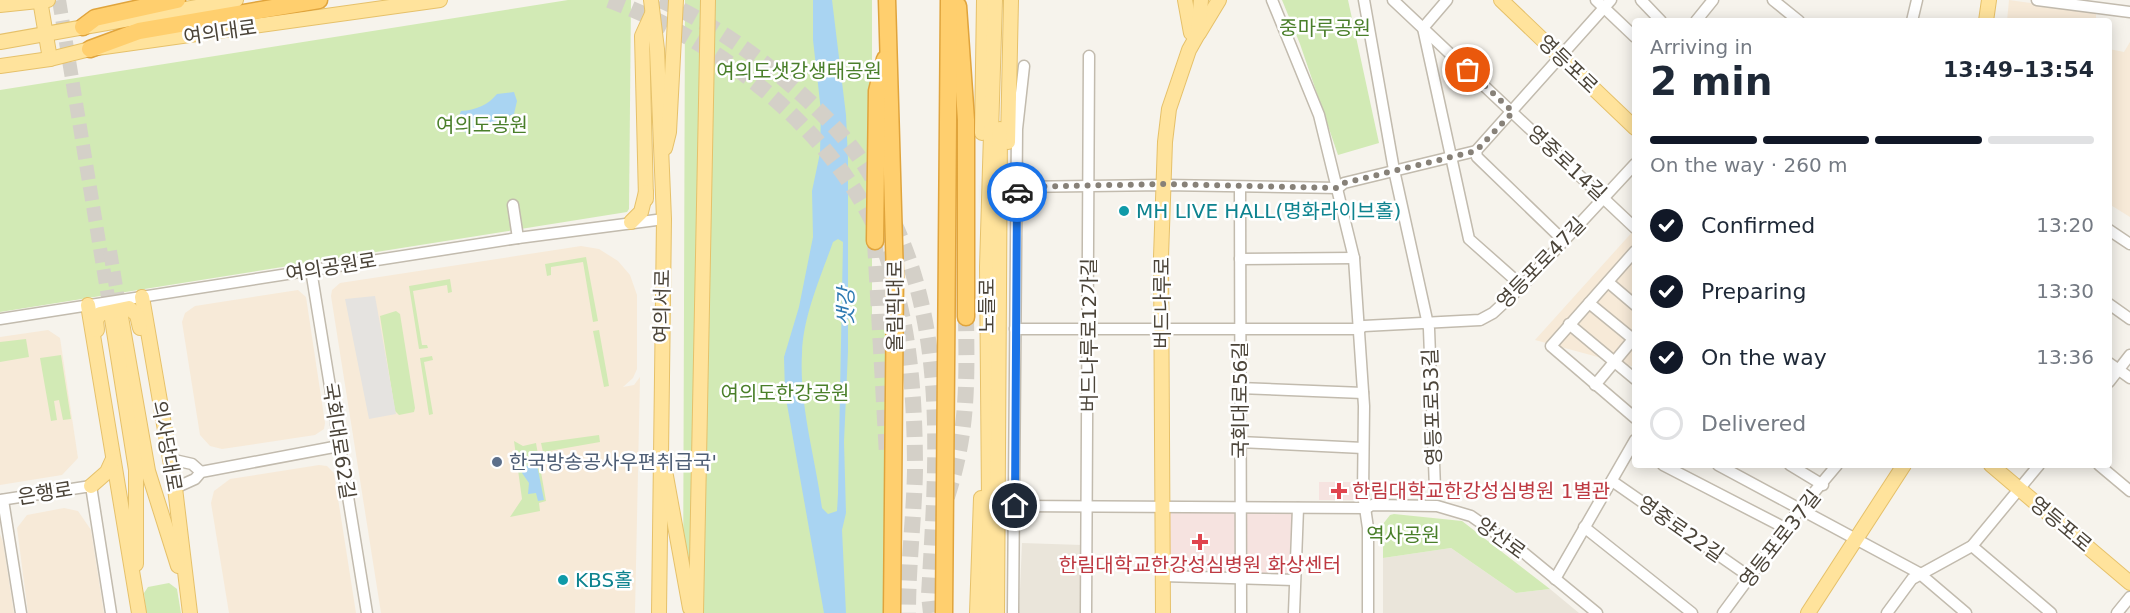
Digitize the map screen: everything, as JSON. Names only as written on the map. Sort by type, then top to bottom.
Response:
[{"type":"highway","points":[[83,27],[94,18],[177,0]]},
{"type":"highway","points":[[90,49],[139,32],[319,0]]},
{"type":"highway","name":"올림픽대로","points":[[887,0],[895,278],[892,613]]},
{"type":"highway","points":[[944,613],[949,0]]},
{"type":"highway","points":[[957,0],[966,120],[966,317]]},
{"type":"highway","points":[[875,241],[877,91],[889,44]]},
{"type":"main road","points":[[0,5],[43,0],[50,59]]},
{"type":"main road","name":"여의대로","points":[[0,42],[236,0]]},
{"type":"main road","name":"여의대로","points":[[0,66],[50,59],[90,49],[440,0]]},
{"type":"main road","points":[[661,162],[669,132],[676,0]]},
{"type":"main road","points":[[696,613],[708,0]]},
{"type":"main road","points":[[984,0],[981,162],[987,267]]},
{"type":"main road","name":"노들로","points":[[986,613],[987,267],[995,0]]},
{"type":"main road","name":"노들로","points":[[997,613],[1003,0]]},
{"type":"main road","points":[[999,278],[1007,163],[1011,0]]},
{"type":"main road","points":[[1185,0],[1191,25],[1189,50]]},
{"type":"main road","name":"버드나루로","points":[[1163,613],[1161,329],[1164,184],[1169,109],[1189,50],[1198,34],[1201,0]]},
{"type":"main road","points":[[1198,34],[1219,0]]},
{"type":"main road","name":"영등포로","points":[[1501,0],[1632,125]]},
{"type":"main road","points":[[1986,18],[1989,0]]},
{"type":"main road","points":[[646,199],[642,36],[650,6]]},
{"type":"main road","name":"여의서로","points":[[650,6],[657,49],[664,219],[659,613]]},
{"type":"main road","points":[[631,222],[640,212],[646,199],[657,49]]},
{"type":"main road","name":"의사당대로","points":[[142,297],[175,488],[190,613]]},
{"type":"main road","name":"의사당대로","points":[[88,305],[118,501],[139,613]]},
{"type":"main road","points":[[97,363],[97,318],[116,310],[129,308],[135,312],[152,357]]},
{"type":"main road","name":"의사당대로","points":[[136,592],[136,470],[117,318],[148,471],[187,596]]},
{"type":"main road","points":[[977,613],[978,524],[987,440]]},
{"type":"main road","points":[[660,443],[691,613]]},
{"type":"main road","points":[[91,486],[107,472],[112,459]]},
{"type":"main road","points":[[1808,613],[1902,468]]},
{"type":"main road","name":"영등포로","points":[[1994,468],[2130,583]]},
{"type":"main road","points":[[999,475],[1007,527],[1005,613]]},
{"type":"main road","points":[[91,486],[107,491],[118,501]]},
{"type":"street","points":[[1272,0],[1319,116],[1354,258],[1363,393],[1363,494],[1367,508],[1368,613]]},
{"type":"street","name":"영등포로53길","points":[[1364,0],[1394,170],[1428,324],[1433,391],[1435,489]]},
{"type":"street","name":"영중로14길","points":[[1393,0],[1632,225]]},
{"type":"street","points":[[1448,0],[1422,28],[1469,239],[1522,286]]},
{"type":"street","points":[[1596,0],[1609,4],[1632,33]]},
{"type":"street","points":[[1641,0],[1658,18]]},
{"type":"street","points":[[1704,18],[1713,0]]},
{"type":"street","points":[[1773,0],[1794,18]]},
{"type":"street","points":[[1913,18],[1917,0]]},
{"type":"street","points":[[2037,0],[2130,12]]},
{"type":"street","points":[[1017,187],[1164,184],[1338,188],[1344,183],[1476,151],[1609,4]]},
{"type":"street","name":"버드나루로12가길","points":[[1086,613],[1089,56]]},
{"type":"street","points":[[1013,613],[1017,119],[1024,66]]},
{"type":"street","points":[[1476,151],[1477,157],[1564,241]]},
{"type":"street","name":"영등포로47길","points":[[1428,324],[1480,320],[1492,313],[1522,286],[1632,167]]},
{"type":"street","name":"국회대로56길","points":[[1240,187],[1241,613]]},
{"type":"street","points":[[513,205],[518,238]]},
{"type":"street","name":"여의공원로","points":[[0,320],[518,238],[664,219]]},
{"type":"street","points":[[2112,232],[2130,244]]},
{"type":"street","points":[[1632,254],[1551,346],[1632,416]]},
{"type":"street","points":[[1240,259],[1354,258]]},
{"type":"street","name":"국회대로62길","points":[[311,270],[367,613]]},
{"type":"street","points":[[1608,282],[1632,302]]},
{"type":"street","points":[[1589,303],[1632,336]]},
{"type":"street","points":[[2112,306],[2130,319]]},
{"type":"street","name":"영등포로53길","points":[[1015,329],[1359,329],[1364,326],[1428,324]]},
{"type":"street","points":[[1569,324],[1632,376]]},
{"type":"street","points":[[1595,385],[1632,340]]},
{"type":"street","points":[[2112,378],[2130,355]]},
{"type":"street","points":[[2112,365],[2130,378]]},
{"type":"street","points":[[1239,388],[1363,393]]},
{"type":"street","points":[[1239,442],[1363,448]]},
{"type":"street","name":"의사당대로","points":[[203,472],[339,446]]},
{"type":"street","points":[[1556,579],[1584,527],[1632,449]]},
{"type":"street","points":[[170,459],[192,464],[203,472],[195,479],[175,488]]},
{"type":"street","points":[[1669,468],[1785,528]]},
{"type":"street","points":[[1724,468],[1919,573],[1966,613]]},
{"type":"street","points":[[1795,468],[1823,485]]},
{"type":"street","name":"영등포로37길","points":[[1723,613],[1785,528],[1835,468]]},
{"type":"street","points":[[1887,613],[1906,585],[1919,573],[1972,546],[2036,468]]},
{"type":"street","points":[[2103,468],[2130,491]]},
{"type":"street","name":"영중로22길","points":[[1612,481],[1750,577]]},
{"type":"street","points":[[91,486],[111,613]]},
{"type":"street","name":"은행로","points":[[1,500],[91,486]]},
{"type":"street","points":[[1,500],[21,613]]},
{"type":"street","name":"양산로","points":[[1367,508],[1372,505],[1437,506],[1471,516],[1556,579],[1597,613]]},
{"type":"street","points":[[1015,506],[1367,508]]},
{"type":"street","points":[[1294,613],[1298,508]]},
{"type":"street","points":[[1584,527],[1692,613]]},
{"type":"street","points":[[1972,546],[2051,613]]},
{"type":"street","points":[[1163,576],[1294,580]]},
{"type":"street","points":[[2117,613],[2130,597]]},
{"type":"shaded area","points":[[2009,0],[2096,12],[2096,18],[2007,18]]},
{"type":"shaded area","points":[[2130,42],[2130,217],[2112,206],[2112,50],[2124,52]]},
{"type":"shaded area","points":[[1632,232],[1632,366],[1535,340]]},
{"type":"shaded area","points":[[581,246],[599,249],[618,261],[630,275],[637,295],[637,369],[633,378],[623,387],[634,385],[640,377],[635,613],[381,613],[331,296],[332,290],[340,283]]},
{"type":"shaded area","points":[[298,290],[306,297],[325,423],[324,429],[315,435],[222,449],[210,446],[200,435],[182,322],[185,313],[195,306]]},
{"type":"shaded area","points":[[375,296],[396,414],[369,419],[345,299]]},
{"type":"shaded area","points":[[48,330],[60,338],[78,458],[62,475],[0,485],[0,337]]},
{"type":"shaded area","points":[[319,465],[327,466],[334,473],[356,613],[229,613],[211,503],[214,491],[230,479]]},
{"type":"shaded area","name":"한림대학교한강성심병원 1별관","points":[[1319,482],[1358,482],[1358,500],[1319,500]]},
{"type":"shaded area","points":[[64,508],[78,511],[91,530],[104,613],[28,613],[17,528],[27,515]]},
{"type":"shaded area","points":[[1163,508],[1293,511],[1292,580],[1163,575]]},
{"type":"shaded area","points":[[0,534],[3,542],[14,613],[0,613]]},
{"type":"shaded area","points":[[1022,543],[1082,545],[1080,613],[1019,613]]},
{"type":"shaded area","points":[[1451,548],[1516,593],[1550,589],[1579,613],[1383,613],[1383,558]]},
{"type":"green space","name":"여의도공원","points":[[568,0],[631,0],[629,209],[627,212],[0,312],[0,90]]},
{"type":"green space","name":"여의도한강공원","points":[[685,0],[872,0],[872,317],[887,317],[885,613],[683,613]]},
{"type":"green space","name":"중마루공원","points":[[1282,0],[1348,0],[1379,143],[1338,155],[1300,44]]},
{"type":"green space","points":[[586,257],[598,321],[593,322],[583,262],[551,267],[551,275],[547,276],[545,264]]},
{"type":"green space","points":[[450,279],[452,292],[448,293],[447,285],[413,291],[422,345],[427,345],[428,348],[419,349],[409,286]]},
{"type":"green space","points":[[396,311],[400,314],[415,408],[414,412],[399,415],[395,411],[380,316]]},
{"type":"green space","points":[[599,330],[609,386],[604,387],[593,331]]},
{"type":"green space","points":[[26,339],[29,357],[0,362],[0,342]]},
{"type":"green space","points":[[61,355],[71,419],[63,420],[59,400],[54,401],[57,420],[51,421],[40,358]]},
{"type":"green space","points":[[432,356],[433,360],[424,362],[433,414],[429,415],[420,358]]},
{"type":"green space","points":[[599,435],[600,442],[543,452],[541,443]]},
{"type":"green space","points":[[514,441],[523,446],[536,443],[546,501],[539,503],[540,511],[510,517],[522,499]]},
{"type":"green space","name":"역사공원","points":[[1390,515],[1462,521],[1550,589],[1516,593],[1451,548],[1383,558],[1383,524]]},
{"type":"green space","points":[[169,583],[177,589],[181,613],[146,613],[144,593],[148,587]]},
{"type":"water","name":"샛강","points":[[813,0],[832,0],[846,115],[848,159],[848,351],[844,442],[846,513],[842,530],[846,613],[824,613],[785,393],[784,357],[799,307],[813,237],[812,191],[820,153],[821,111],[813,40]],"holes":[[[838,239],[843,242],[838,494],[837,511],[828,514],[822,508],[808,431],[803,392],[802,353],[809,311],[818,282],[833,242]]]},
{"type":"water","points":[[514,92],[517,101],[514,114],[484,126],[470,135],[461,128],[459,118],[461,111],[481,106],[497,94]]},
{"type":"water","points":[[537,465],[544,500],[538,501],[536,493],[528,494],[529,483],[522,473],[524,466]]},
{"type":"tunnel","points":[[59,0],[111,315]]},
{"type":"tunnel","points":[[609,0],[654,19],[699,44],[743,73],[784,107],[821,145],[852,186],[877,230],[893,277]]},
{"type":"tunnel","points":[[660,0],[720,32],[784,79],[840,133],[862,161],[878,189]]},
{"type":"tunnel","points":[[894,223],[911,267],[923,313],[931,359],[935,453],[929,595],[931,613]]},
{"type":"tunnel","points":[[875,242],[887,455]]},
{"type":"tunnel","points":[[110,251],[120,311]]},
{"type":"tunnel","points":[[899,302],[910,364],[914,429],[915,471],[908,613]]},
{"type":"tunnel","points":[[947,497],[963,429],[966,386],[966,317]]},
{"type":"way so far","points":[[1017,192],[1017,187],[1164,184],[1338,188],[1344,183],[1476,151],[1513,112],[1468,70]]},
{"type":"place","name":"MH LIVE HALL(명화라이브홀)","points":[[1124,211]]},
{"type":"place","name":"한국방송공사우편취급국'","points":[[497,462]]},
{"type":"place","name":"한림대학교한강성심병원 1별관","points":[[1339,491]]},
{"type":"place","name":"한림대학교한강성심병원 화상센터","points":[[1200,542]]},
{"type":"place","name":"KBS홀","points":[[563,580]]},
{"type":"route","points":[[1015,506],[1017,192]]},
{"type":"park label","name":"여의도샛강생태공원","points":[[799,71]]}]
